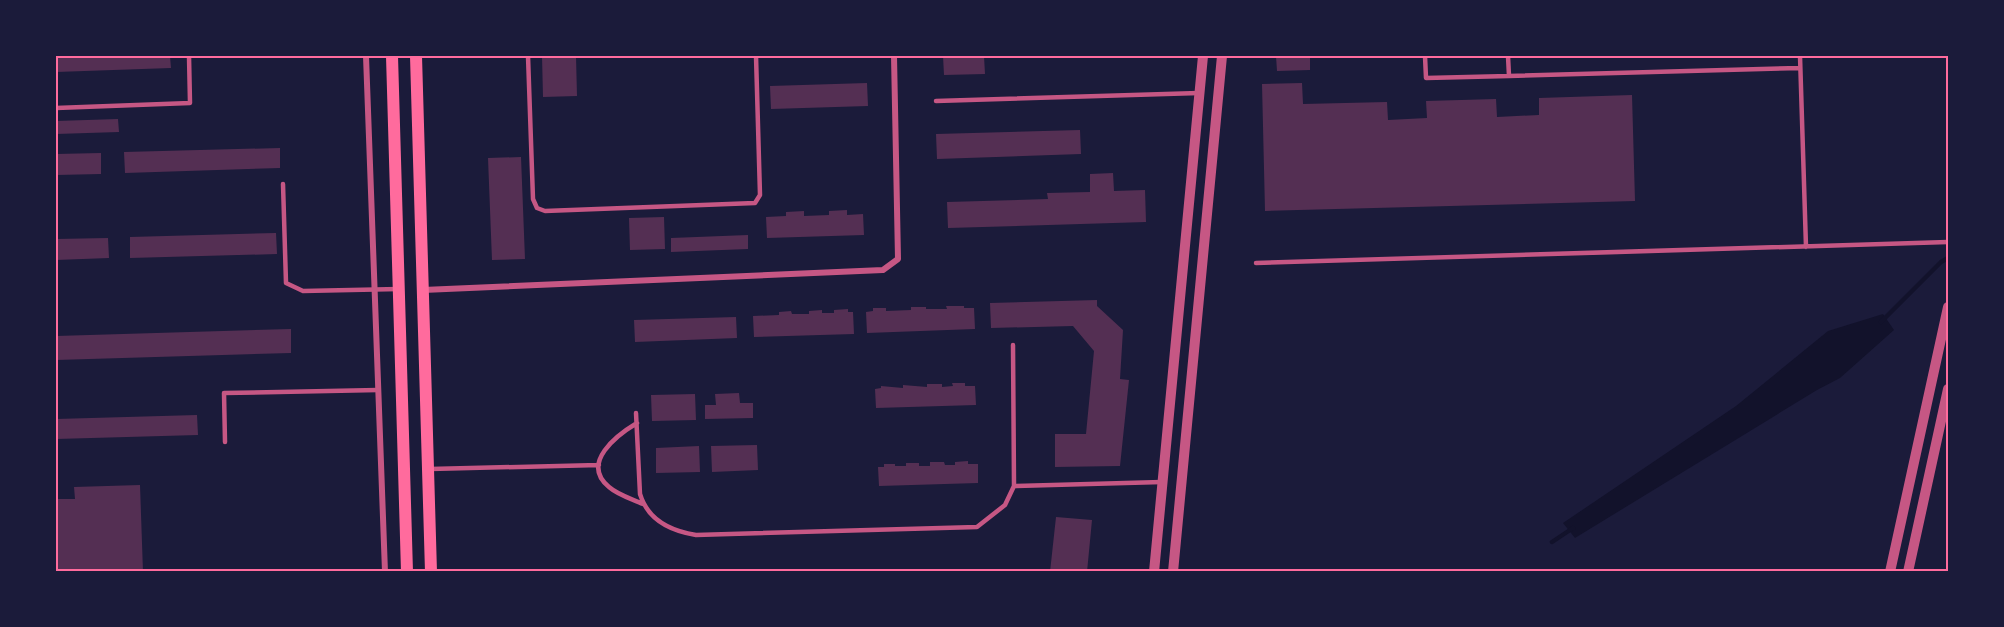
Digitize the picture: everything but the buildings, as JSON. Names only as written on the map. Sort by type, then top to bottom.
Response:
[{"type":"main road","points":[[392,56],[407,572]]},
{"type":"main road","points":[[416,56],[431,572]]},
{"type":"street","points":[[366,56],[385,572]]},
{"type":"street","points":[[423,290],[883,270],[898,259],[894,56]]},
{"type":"street","points":[[1154,572],[1203,56]]},
{"type":"street","points":[[1173,572],[1222,56]]},
{"type":"street","points":[[1890,572],[1948,307]]},
{"type":"street","points":[[1908,572],[1948,389]]},
{"type":"lane","points":[[56,108],[190,103],[189,56]]},
{"type":"lane","points":[[528,56],[533,199],[537,208],[545,211],[755,203],[760,195],[756,56]]},
{"type":"lane","points":[[1425,56],[1426,78],[1800,68]]},
{"type":"lane","points":[[1508,56],[1509,76]]},
{"type":"lane","points":[[1800,56],[1806,247]]},
{"type":"lane","points":[[936,101],[1199,93]]},
{"type":"lane","points":[[284,184],[286,283],[303,291],[399,289]]},
{"type":"lane","points":[[1256,263],[1948,242]]},
{"type":"lane","points":[[636,413],[640,494],[643,504],[658,522],[680,532],[696,535],[977,527],[1005,505],[1014,486],[1013,345]]},
{"type":"lane","points":[[225,442],[224,393],[378,390]]},
{"type":"lane","points":[[637,423],[608,444],[599,465],[602,476],[610,488],[643,504]]},
{"type":"lane","points":[[428,470],[599,465]]},
{"type":"lane","points":[[1014,486],[1162,482]]},
{"type":"shaded area","points":[[1883,314],[1894,330],[1840,378],[1575,538],[1563,523],[1736,406],[1828,331]]},
{"type":"waterway","points":[[1881,322],[1941,262],[1948,258]]},
{"type":"waterway","points":[[1552,542],[1573,528]]}]
